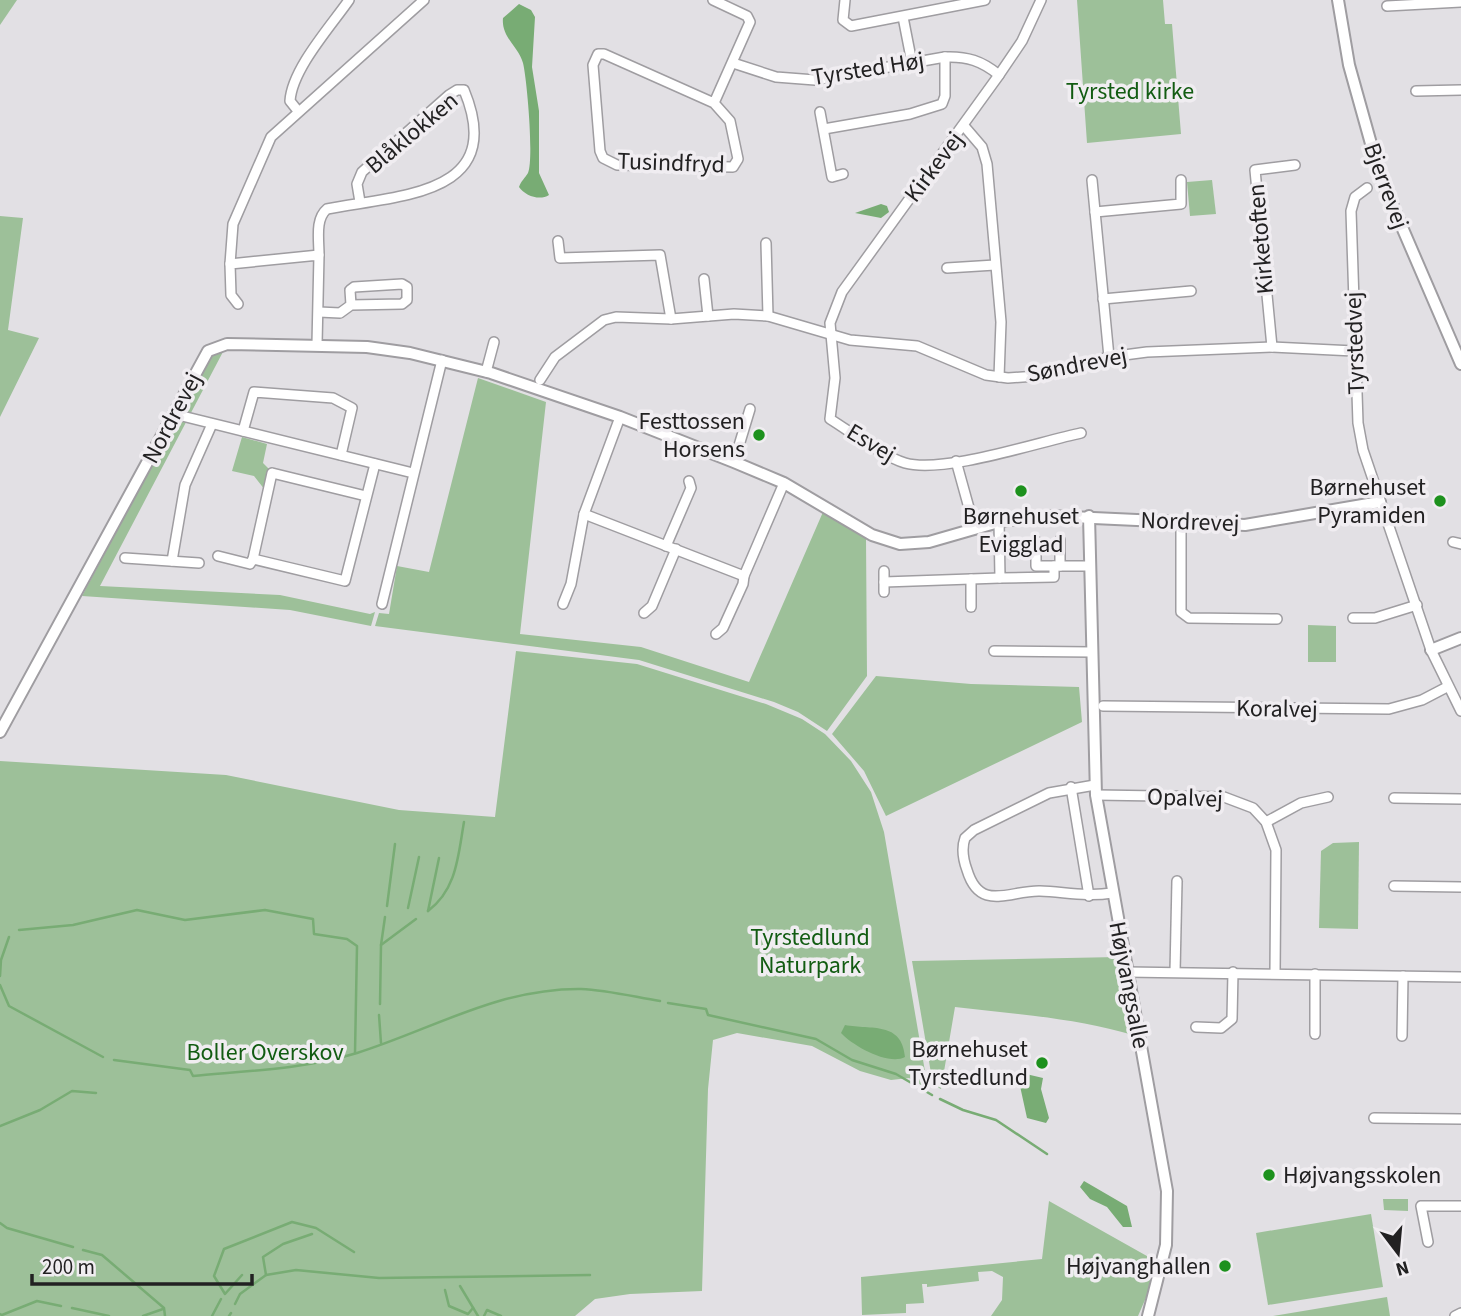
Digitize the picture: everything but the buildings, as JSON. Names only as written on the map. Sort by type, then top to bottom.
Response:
[{"type":"street","points":[[298,111],[290,101],[293,89],[307,60],[349,0]]},
{"type":"street","points":[[238,303],[231,295],[230,235],[271,137],[424,0]]},
{"type":"street","points":[[713,0],[750,20],[714,103]]},
{"type":"street","points":[[845,0],[843,20],[849,26],[985,0]]},
{"type":"street","name":"Kirkevej","points":[[830,333],[834,307],[842,292],[999,75],[1022,41],[1041,0]]},
{"type":"street","name":"Bjerrevej","points":[[1338,0],[1349,65],[1380,176],[1461,363]]},
{"type":"street","points":[[1387,6],[1461,2]]},
{"type":"street","points":[[903,17],[912,63]]},
{"type":"street","name":"Tusindfryd","points":[[604,54],[714,103],[725,113],[733,128],[738,159],[733,167],[648,163],[624,165],[608,162],[600,151],[594,59],[604,54]]},
{"type":"street","points":[[824,129],[910,114],[942,104],[945,96],[945,57]]},
{"type":"street","name":"Tyrsted Høj","points":[[733,63],[776,77],[815,80],[945,57],[976,60],[999,75]]},
{"type":"street","name":"Blåklokken","points":[[319,255],[321,214],[327,209],[427,190],[453,178],[463,167],[474,151],[476,137],[474,119],[464,90],[457,90],[449,95],[362,172],[357,184],[360,202]]},
{"type":"street","points":[[1416,91],[1461,90]]},
{"type":"street","points":[[820,111],[832,177],[843,174]]},
{"type":"street","points":[[964,126],[982,147],[988,164],[1001,321],[999,377]]},
{"type":"street","name":"Kirketoften","points":[[1272,347],[1255,170],[1295,165]]},
{"type":"street","points":[[1092,180],[1109,357]]},
{"type":"street","points":[[1095,212],[1181,204],[1181,180]]},
{"type":"street","name":"Tyrstedvej","points":[[1367,188],[1355,197],[1351,211],[1358,423],[1363,450],[1432,650],[1461,712]]},
{"type":"street","points":[[558,240],[560,258],[660,254],[671,319]]},
{"type":"street","points":[[766,243],[768,316]]},
{"type":"street","points":[[230,264],[319,255],[317,344]]},
{"type":"street","points":[[947,268],[995,265]]},
{"type":"street","points":[[704,279],[708,316]]},
{"type":"street","points":[[319,312],[340,313],[351,305],[402,304],[407,300],[407,287],[402,284],[354,286],[350,290],[351,305]]},
{"type":"street","points":[[1103,299],[1191,291]]},
{"type":"street","name":"Søndrevej","points":[[540,380],[555,357],[604,320],[628,316],[671,319],[768,316],[850,340],[917,346],[986,375],[999,377],[1036,376],[1109,357],[1190,349],[1272,347],[1354,351]]},
{"type":"street","name":"Esvej","points":[[830,333],[835,378],[830,419],[904,462],[930,465],[956,461],[1081,433]]},
{"type":"street","points":[[486,372],[494,342]]},
{"type":"street","name":"Nordrevej","points":[[0,732],[208,351],[227,344],[367,347],[442,360],[486,372],[620,417],[784,483],[886,541],[922,543],[999,521],[1089,516],[1245,525],[1380,502]]},
{"type":"street","points":[[382,604],[442,360]]},
{"type":"street","points":[[243,431],[254,392],[333,398],[352,408],[341,455]]},
{"type":"street","points":[[734,462],[750,409]]},
{"type":"street","points":[[174,414],[413,473]]},
{"type":"street","points":[[563,604],[571,584],[584,514],[620,417]]},
{"type":"street","points":[[172,561],[185,485],[212,424]]},
{"type":"street","points":[[956,461],[974,526]]},
{"type":"street","points":[[253,559],[345,581],[375,464]]},
{"type":"street","points":[[218,556],[250,564],[272,473],[366,496]]},
{"type":"street","points":[[644,614],[652,606],[691,488],[689,481]]},
{"type":"street","points":[[716,634],[723,628],[784,483]]},
{"type":"street","points":[[584,514],[744,576]]},
{"type":"street","name":"Højvangsalle","points":[[1089,516],[1095,790],[1167,1191],[1166,1245],[1148,1316]]},
{"type":"street","points":[[999,521],[1000,578]]},
{"type":"street","points":[[1181,523],[1181,612],[1189,618],[1278,619]]},
{"type":"street","points":[[884,582],[1054,577],[1060,540]]},
{"type":"street","points":[[1035,541],[1036,566],[1090,566]]},
{"type":"street","points":[[125,558],[199,563]]},
{"type":"street","points":[[884,571],[884,592]]},
{"type":"street","points":[[971,579],[971,607]]},
{"type":"street","points":[[1353,618],[1375,618],[1417,605]]},
{"type":"street","points":[[1432,650],[1461,638]]},
{"type":"street","points":[[994,651],[1092,652]]},
{"type":"street","name":"Koralvej","points":[[1103,706],[1389,709],[1422,700],[1447,687]]},
{"type":"street","points":[[1070,787],[1089,896]]},
{"type":"street","name":"Opalvej","points":[[1112,893],[1089,896],[1043,891],[1000,897],[987,895],[973,885],[963,854],[965,838],[974,830],[1049,793],[1070,787],[1224,797],[1253,808],[1266,822]]},
{"type":"street","points":[[1275,973],[1276,850],[1266,822],[1301,803],[1328,797]]},
{"type":"street","points":[[1394,798],[1461,799]]},
{"type":"street","points":[[1175,971],[1177,881]]},
{"type":"street","points":[[1394,886],[1461,887]]},
{"type":"street","points":[[1127,972],[1461,977]]},
{"type":"street","points":[[1196,1027],[1221,1028],[1232,1019],[1233,972]]},
{"type":"street","points":[[1315,974],[1315,1034]]},
{"type":"street","points":[[1402,1036],[1403,976]]},
{"type":"street","points":[[1374,1118],[1461,1119]]},
{"type":"street","points":[[1428,1242],[1421,1206],[1461,1206]]},
{"type":"street","points":[[1455,1316],[1461,1313]]},
{"type":"green space","points":[[0,0],[17,0],[0,25]]},
{"type":"green space","name":"Tyrsted kirke","points":[[1077,0],[1163,0],[1165,24],[1172,24],[1181,134],[1087,143]]},
{"type":"green space","points":[[1212,180],[1216,214],[1190,216],[1187,182]]},
{"type":"green space","points":[[0,216],[23,218],[8,330],[39,338],[0,417]]},
{"type":"green space","points":[[225,348],[100,586],[280,595],[370,614],[375,612],[371,626],[290,610],[82,596],[210,357]]},
{"type":"green space","points":[[478,378],[546,402],[520,634],[641,647],[749,682],[823,512],[866,538],[867,676],[827,731],[798,712],[774,702],[639,660],[375,626],[379,613],[389,614],[397,566],[429,572]]},
{"type":"green space","points":[[242,437],[267,444],[263,463],[269,469],[265,490],[254,476],[232,471]]},
{"type":"green space","points":[[1308,625],[1336,626],[1336,662],[1308,662]]},
{"type":"green space","name":"Boller Overskov","points":[[516,651],[637,664],[766,704],[802,719],[825,734],[851,761],[871,792],[884,832],[928,1089],[909,1078],[891,1080],[860,1071],[812,1046],[737,1033],[713,1040],[708,1089],[702,1291],[630,1294],[595,1299],[575,1316],[0,1316],[0,761],[226,775],[399,810],[495,817]]},
{"type":"green space","points":[[876,676],[971,684],[1079,687],[1082,722],[886,816],[864,771],[832,734]]},
{"type":"green space","points":[[1359,842],[1358,929],[1319,928],[1321,851],[1333,843]]},
{"type":"green space","points":[[1118,957],[1133,1035],[1067,1021],[955,1007],[941,1089],[933,1085],[912,961]]},
{"type":"green space","points":[[1383,1199],[1408,1199],[1408,1211],[1384,1210]]},
{"type":"green space","points":[[1049,1201],[1154,1260],[1148,1293],[1138,1316],[991,1316],[1002,1300],[1003,1277],[992,1271],[978,1272],[979,1281],[927,1287],[927,1284],[922,1284],[924,1303],[906,1304],[906,1313],[862,1315],[861,1277],[1042,1259]]},
{"type":"green space","points":[[1371,1214],[1383,1287],[1268,1305],[1256,1233]]},
{"type":"green space","points":[[1387,1297],[1390,1316],[1273,1316]]},
{"type":"shaded area","points":[[519,4],[531,10],[535,17],[532,67],[539,111],[539,173],[549,195],[541,198],[529,195],[519,187],[530,165],[528,101],[523,63],[507,36],[503,18]]},
{"type":"shaded area","points":[[881,204],[887,206],[889,212],[881,218],[855,213]]},
{"type":"shaded area","points":[[845,1025],[892,1032],[903,1045],[905,1057],[890,1059],[862,1049],[841,1033]]},
{"type":"shaded area","points":[[1026,1074],[1043,1078],[1041,1089],[1049,1118],[1046,1123],[1027,1118],[1020,1086]]},
{"type":"shaded area","points":[[1084,1181],[1127,1206],[1132,1227],[1123,1227],[1107,1207],[1090,1199],[1080,1187]]},
{"type":"waterway","points":[[428,911],[438,902],[451,882],[464,822]]},
{"type":"waterway","points":[[387,906],[395,844]]},
{"type":"waterway","points":[[408,908],[419,857]]},
{"type":"waterway","points":[[428,911],[439,858]]},
{"type":"waterway","points":[[19,930],[73,925],[137,910],[185,920],[265,910],[313,919],[314,934],[347,939],[357,946],[355,1053]]},
{"type":"waterway","points":[[381,945],[385,917]]},
{"type":"waterway","points":[[380,1004],[381,945],[416,919]]},
{"type":"waterway","points":[[0,976],[1,960],[9,937]]},
{"type":"waterway","points":[[0,985],[9,1006],[103,1057]]},
{"type":"waterway","points":[[114,1060],[190,1070],[193,1076],[275,1069],[317,1063],[357,1053],[494,1002],[522,995],[581,989],[660,1001]]},
{"type":"waterway","points":[[668,1003],[706,1009],[708,1015],[816,1039],[852,1060],[896,1074],[932,1095]]},
{"type":"waterway","points":[[379,1015],[381,1043]]},
{"type":"waterway","points":[[0,1126],[40,1110],[72,1091],[96,1093]]},
{"type":"waterway","points":[[940,1099],[963,1110],[996,1120],[1047,1154]]},
{"type":"waterway","points":[[242,1275],[225,1294],[214,1276],[224,1249],[292,1222],[316,1228],[354,1252]]},
{"type":"waterway","points":[[0,1223],[7,1228],[73,1247]]},
{"type":"waterway","points":[[266,1275],[263,1257],[283,1244],[312,1234]]},
{"type":"waterway","points":[[83,1250],[102,1255],[164,1308],[165,1316]]},
{"type":"waterway","points":[[235,1304],[240,1294],[266,1275],[296,1270],[379,1278],[590,1275]]},
{"type":"waterway","points":[[460,1286],[478,1316]]},
{"type":"waterway","points":[[445,1290],[449,1306],[468,1314],[473,1308]]},
{"type":"waterway","points":[[212,1316],[221,1299]]},
{"type":"waterway","points":[[0,1314],[37,1301],[61,1306]]},
{"type":"waterway","points":[[72,1308],[109,1316]]},
{"type":"waterway","points":[[143,1316],[163,1309]]},
{"type":"waterway","points":[[484,1316],[487,1310],[501,1316]]},
{"type":"place","name":"Festtossen Horsens","points":[[759,435]]},
{"type":"place","name":"Børnehuset Evigglad","points":[[1021,491]]},
{"type":"place","name":"Børnehuset Pyramiden","points":[[1440,501]]},
{"type":"place","name":"Børnehuset Tyrstedlund","points":[[1042,1063]]},
{"type":"place","name":"Højvangsskolen","points":[[1269,1175]]},
{"type":"place","name":"Højvanghallen","points":[[1225,1266]]},
{"type":"park label","name":"Tyrstedlund Naturpark","points":[[810,951]]}]
